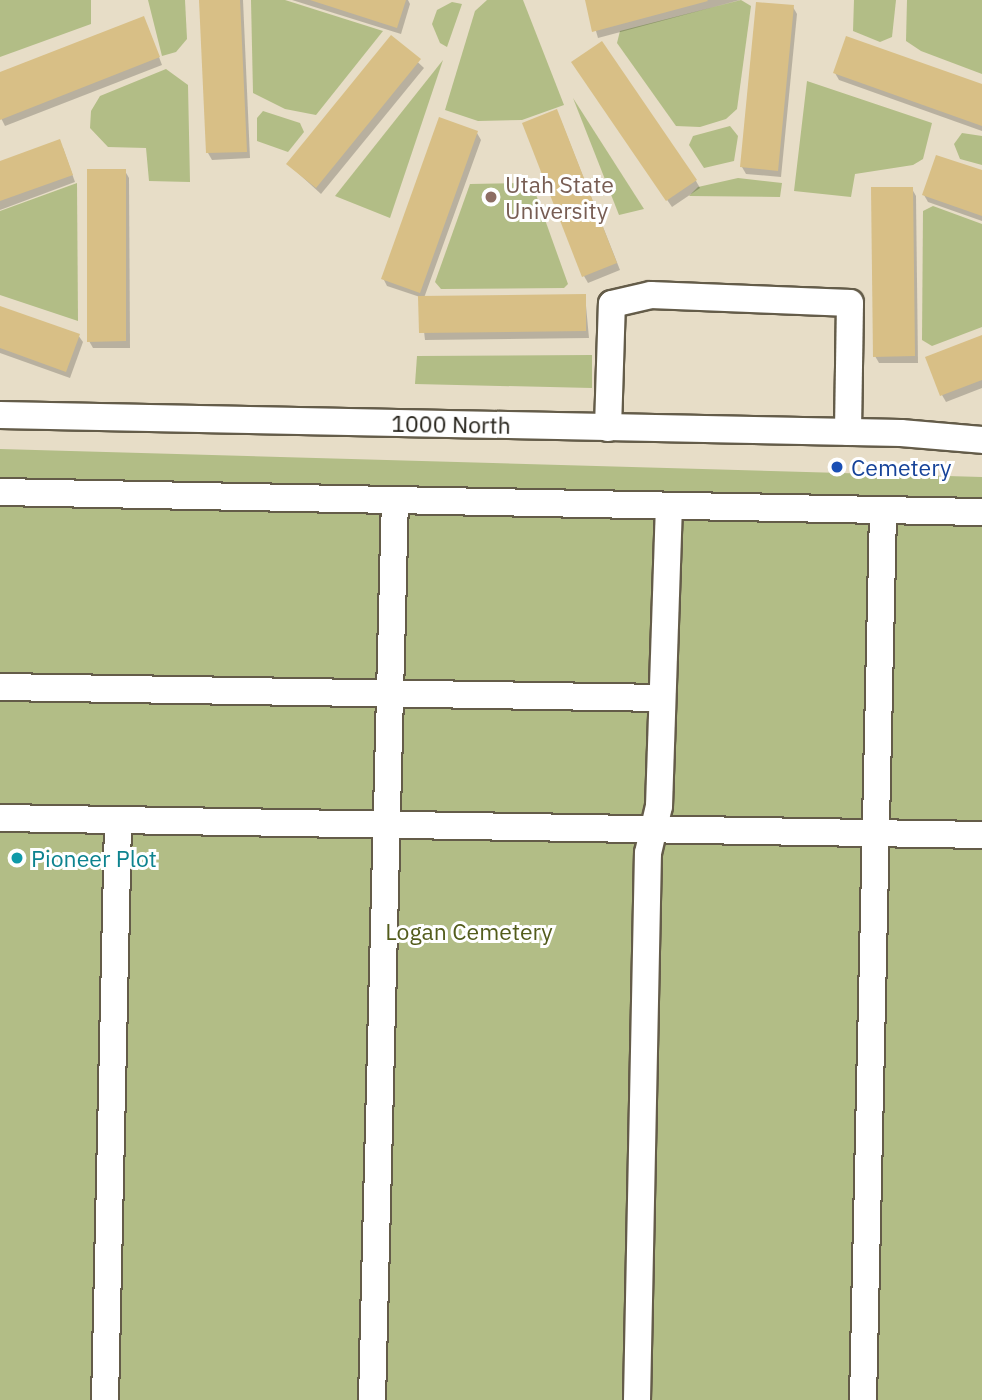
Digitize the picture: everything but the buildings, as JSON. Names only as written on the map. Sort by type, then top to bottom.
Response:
[{"type":"street","points":[[608,428],[612,304],[651,295],[850,303],[848,432]]},
{"type":"street","name":"1000 North","points":[[0,415],[901,433],[982,440]]},
{"type":"street","name":"1000 North","points":[[901,433],[982,425]]},
{"type":"street","points":[[0,492],[982,512]]},
{"type":"street","points":[[372,1400],[395,500]]},
{"type":"street","points":[[637,1400],[648,853],[654,830],[669,507]]},
{"type":"street","points":[[863,1400],[883,511]]},
{"type":"street","points":[[0,687],[390,696],[662,698]]},
{"type":"street","points":[[0,818],[982,835]]},
{"type":"street","points":[[105,1400],[118,821]]},
{"type":"green space","points":[[0,0],[91,0],[91,24],[0,57]]},
{"type":"green space","points":[[148,0],[185,0],[187,39],[176,52],[162,56]]},
{"type":"green space","points":[[251,0],[285,0],[383,31],[316,115],[285,109],[253,93]]},
{"type":"green space","points":[[487,0],[523,0],[564,105],[522,120],[478,121],[445,110],[475,11]]},
{"type":"green space","points":[[741,0],[751,6],[737,109],[726,119],[700,127],[676,126],[617,43],[620,31]]},
{"type":"green space","points":[[854,0],[896,0],[892,37],[880,42],[853,31]]},
{"type":"green space","points":[[907,0],[982,0],[982,74],[921,51],[906,41]]},
{"type":"green space","points":[[452,2],[462,4],[447,47],[440,43],[432,24],[437,10]]},
{"type":"green space","points":[[443,60],[390,218],[335,196]]},
{"type":"green space","points":[[166,69],[188,85],[190,182],[149,181],[146,148],[108,147],[90,128],[91,111],[100,96]]},
{"type":"green space","points":[[807,81],[932,123],[923,159],[913,165],[855,174],[851,197],[794,191]]},
{"type":"green space","points":[[573,98],[644,209],[619,215]]},
{"type":"green space","points":[[263,111],[300,123],[304,132],[288,152],[257,141],[257,118]]},
{"type":"green space","points":[[730,126],[738,136],[734,161],[704,168],[689,145],[693,136]]},
{"type":"green space","points":[[962,133],[982,136],[982,165],[960,159],[954,144]]},
{"type":"green space","points":[[738,178],[782,183],[780,197],[689,196],[698,187]]},
{"type":"green space","points":[[77,183],[78,321],[0,295],[0,211]]},
{"type":"green space","points":[[527,183],[534,189],[568,284],[564,288],[441,289],[435,282],[470,184]]},
{"type":"green space","points":[[933,206],[982,224],[982,327],[932,346],[922,340],[923,211]]},
{"type":"green space","points":[[592,355],[592,388],[415,384],[417,356]]},
{"type":"green space","name":"Logan Cemetery","points":[[0,449],[982,477],[982,1400],[0,1400]]},
{"type":"place","name":"Utah State University","points":[[491,197]]},
{"type":"place","name":"Cemetery","points":[[837,467]]},
{"type":"place","name":"Pioneer Plot","points":[[17,858]]}]
